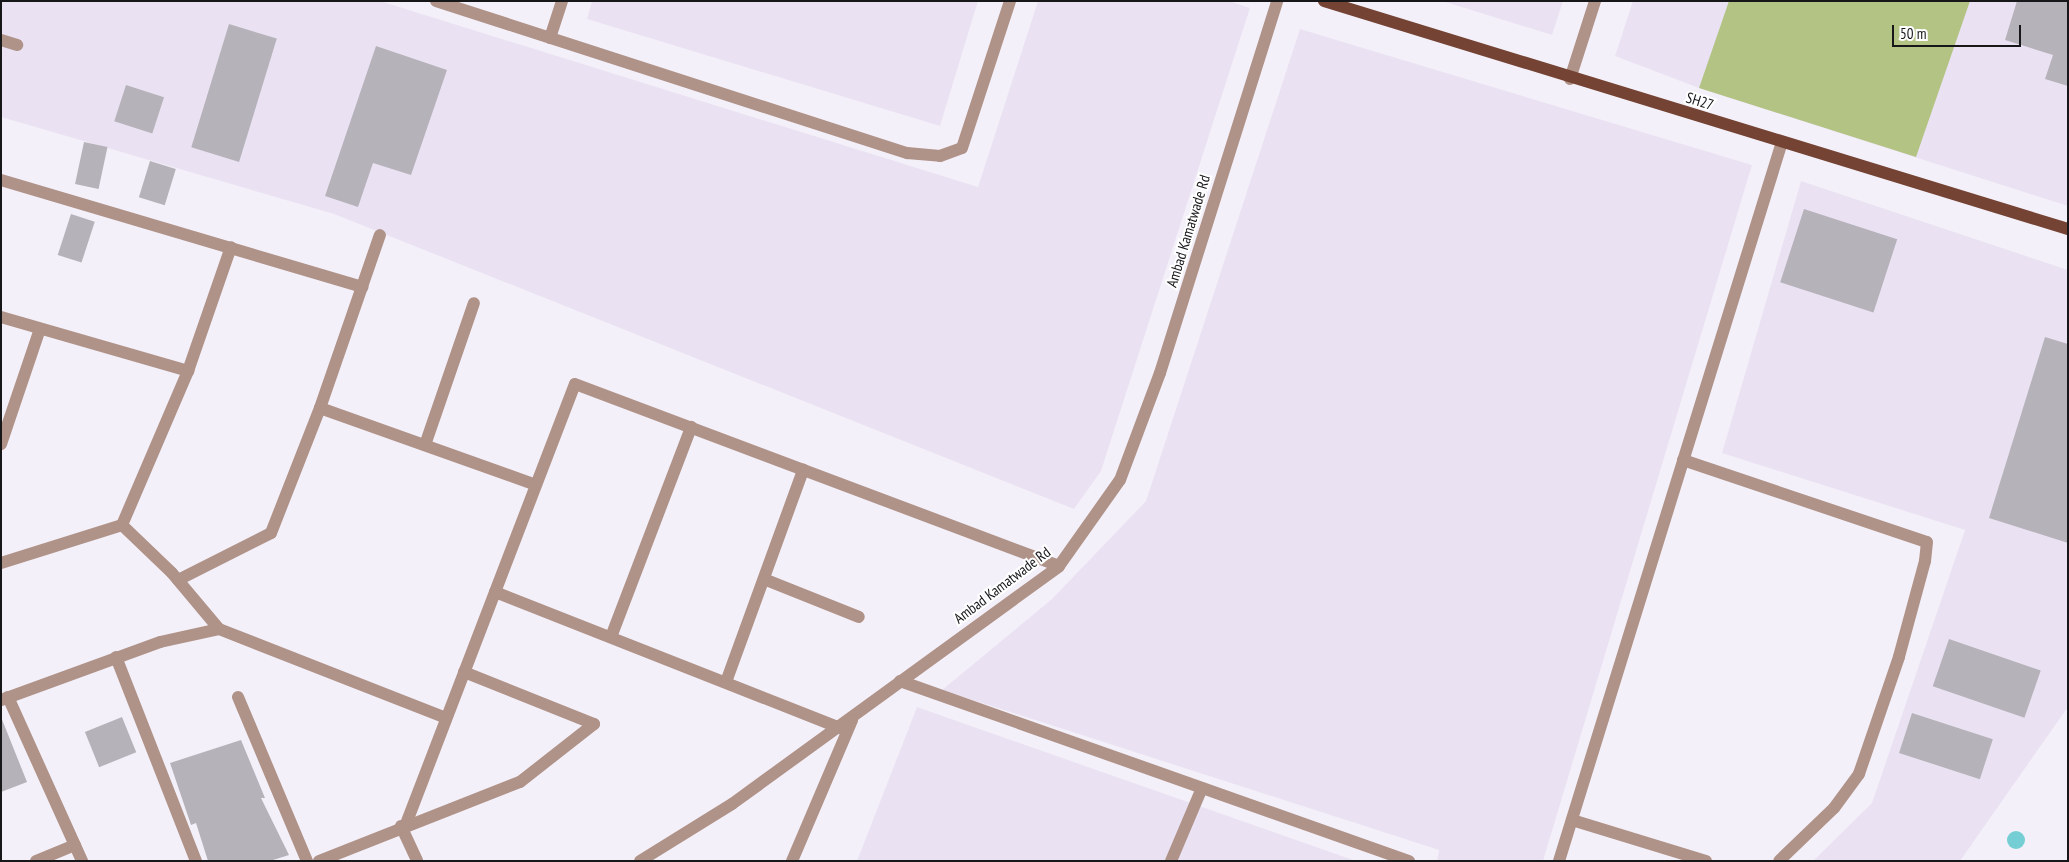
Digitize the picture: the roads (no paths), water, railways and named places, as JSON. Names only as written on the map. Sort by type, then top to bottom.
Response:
[{"type":"main road","name":"SH27","points":[[1324,1],[1570,79],[2068,229]]},
{"type":"street","points":[[436,1],[907,154],[940,156],[962,148],[1010,1]]},
{"type":"street","points":[[550,38],[562,1]]},
{"type":"street","name":"Ambad Kamatwade Rd","points":[[640,861],[732,804],[841,728],[854,715],[1059,566],[1123,471],[1160,373],[1277,1]]},
{"type":"street","points":[[1570,79],[1595,1]]},
{"type":"street","points":[[1,40],[17,46]]},
{"type":"street","points":[[1559,861],[1782,142]]},
{"type":"street","points":[[1,180],[362,287]]},
{"type":"street","points":[[178,580],[271,533],[320,408],[380,235]]},
{"type":"street","points":[[1,563],[122,525],[188,371],[231,247]]},
{"type":"street","points":[[425,445],[474,303]]},
{"type":"street","points":[[1,318],[188,371]]},
{"type":"street","points":[[1,444],[40,328]]},
{"type":"street","points":[[417,861],[403,825],[575,384],[1059,566]]},
{"type":"street","points":[[320,408],[536,485]]},
{"type":"street","points":[[611,637],[691,427]]},
{"type":"street","points":[[1683,460],[1927,542],[1925,561],[1898,657],[1859,774],[1834,808],[1779,861]]},
{"type":"street","points":[[726,682],[803,470]]},
{"type":"street","points":[[122,525],[178,580],[219,629],[446,718]]},
{"type":"street","points":[[764,579],[859,617]]},
{"type":"street","points":[[495,592],[841,728]]},
{"type":"street","points":[[82,861],[4,698],[160,642],[219,629]]},
{"type":"street","points":[[116,657],[196,861]]},
{"type":"street","points":[[319,861],[403,825],[520,782],[594,724],[464,672]]},
{"type":"street","points":[[900,681],[1408,861]]},
{"type":"street","points":[[238,697],[308,861]]},
{"type":"street","points":[[792,861],[854,715]]},
{"type":"street","points":[[1171,861],[1202,788]]},
{"type":"street","points":[[1572,820],[1706,861]]},
{"type":"street","points":[[36,861],[75,846]]},
{"type":"water","points":[[2016,831],[2022,834],[2025,840],[2022,846],[2016,849],[2010,846],[2007,840],[2010,834]]}]
